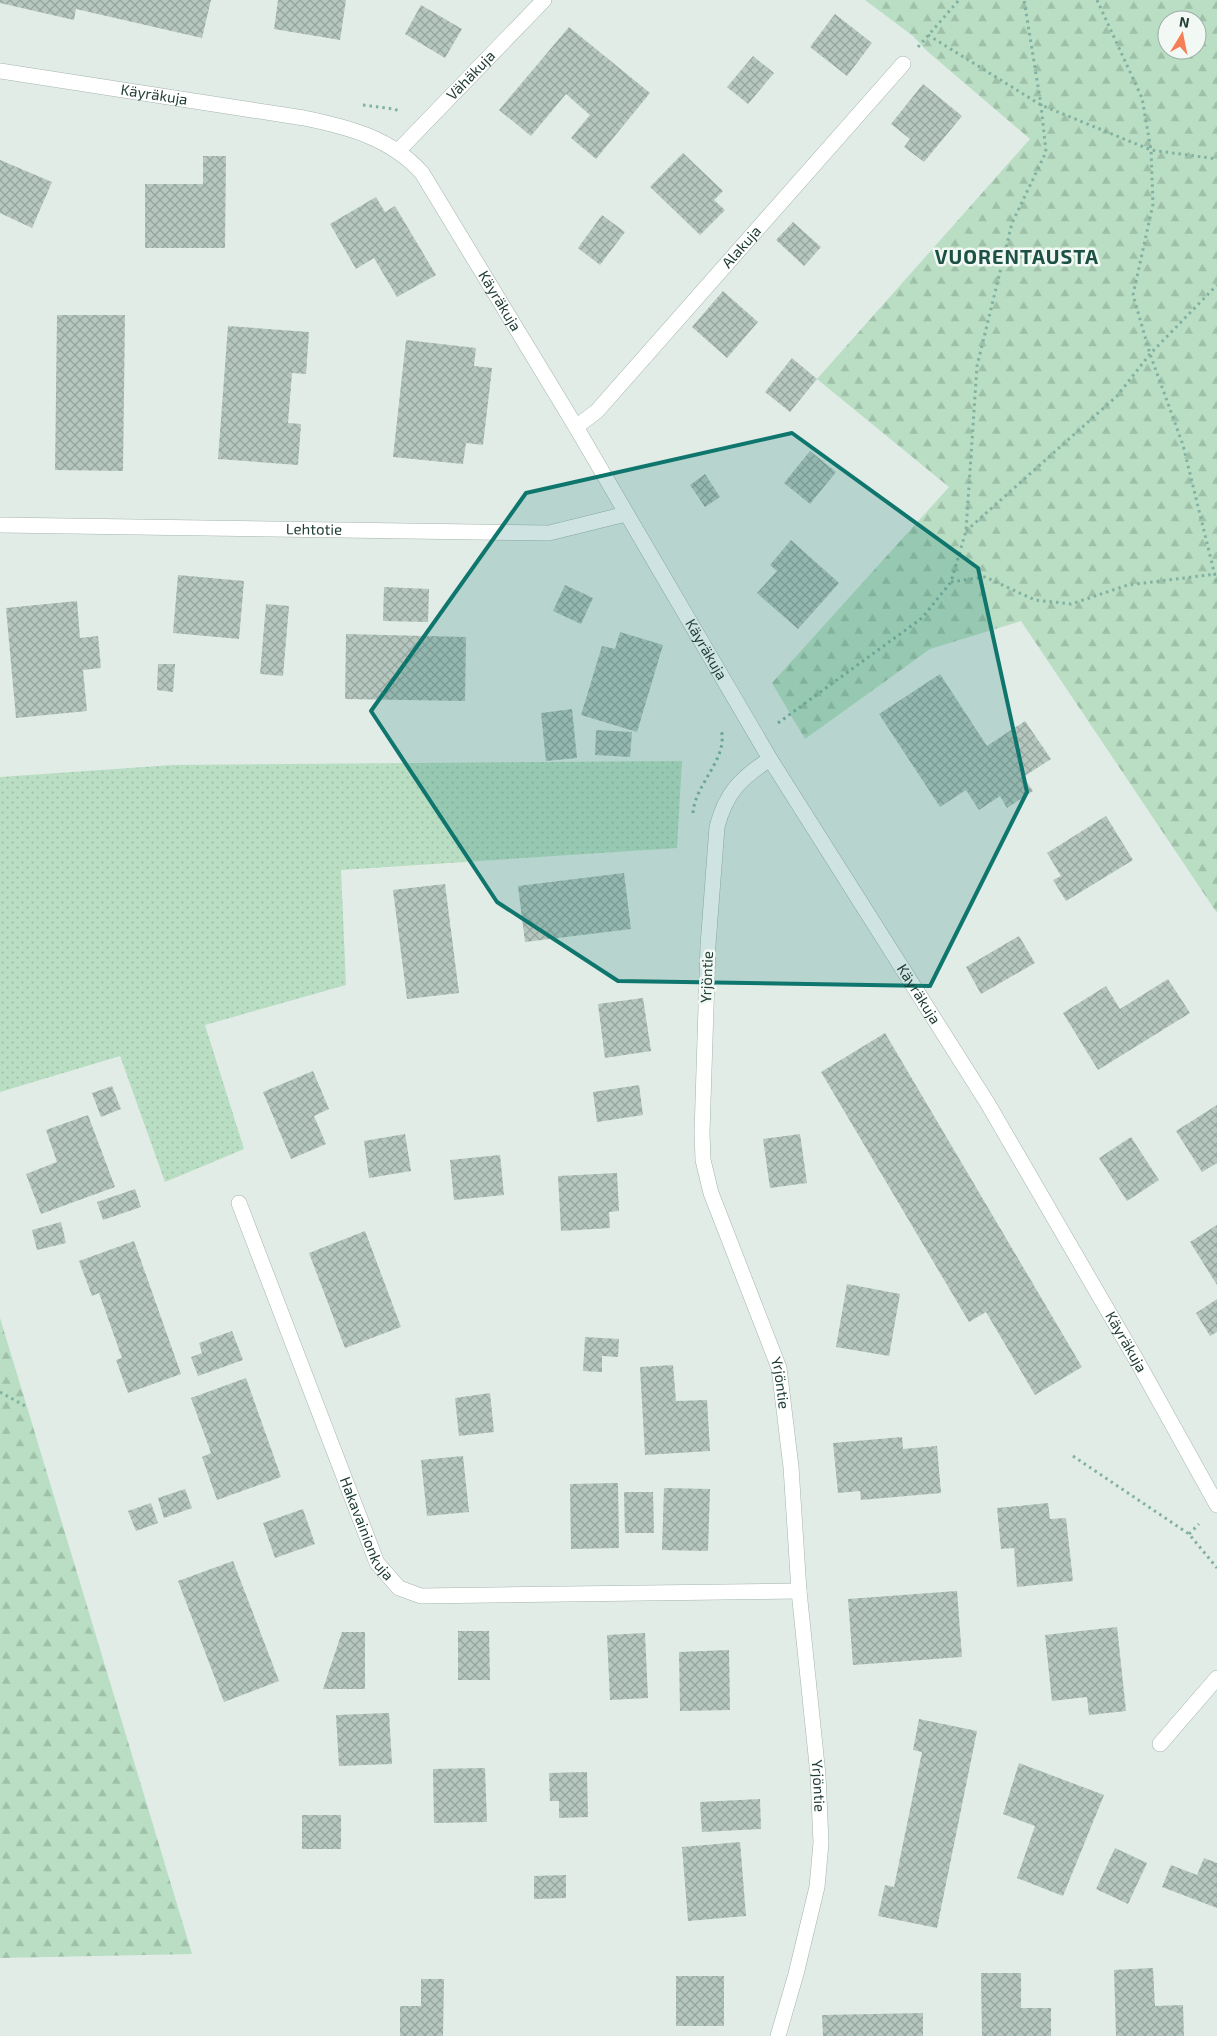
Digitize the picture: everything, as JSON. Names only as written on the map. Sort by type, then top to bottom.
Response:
[{"type":"street","name":"Vähäkuja","points":[[398,151],[544,0]]},
{"type":"street","name":"Alakuja","points":[[576,427],[597,411],[903,64]]},
{"type":"street","name":"Käyräkuja","points":[[0,71],[312,120],[345,127],[372,137],[412,161],[431,186],[576,427],[770,759],[988,1104],[1217,1505]]},
{"type":"street","name":"Lehtotie","points":[[0,525],[549,533],[626,514]]},
{"type":"street","name":"Yrjöntie","points":[[770,759],[745,775],[734,789],[726,801],[718,827],[708,945],[702,1087],[703,1160],[711,1193],[779,1368],[790,1467],[799,1591],[818,1776],[821,1843],[817,1887],[796,1974],[778,2036]]},
{"type":"street","name":"Hakavainionkuja","points":[[240,1203],[377,1563],[399,1588],[420,1596],[799,1591]]},
{"type":"street","points":[[1160,1744],[1217,1678]]},
{"type":"path","points":[[903,64],[959,0]]},
{"type":"path","points":[[777,724],[922,618],[951,582],[966,532],[977,366],[1012,223],[1046,152],[1041,105],[1024,0]]},
{"type":"path","points":[[1097,0],[1142,98],[1151,150],[1153,204],[1133,296],[1150,354],[1183,445],[1217,584]]},
{"type":"path","points":[[928,35],[1041,105],[1151,150],[1217,159]]},
{"type":"path","points":[[966,532],[1117,396],[1150,354],[1217,285]]},
{"type":"path","points":[[951,582],[985,577],[1035,600],[1071,604],[1128,585],[1216,574]]},
{"type":"path","points":[[692,820],[694,802],[721,749],[723,736],[719,724]]},
{"type":"path","points":[[0,1392],[27,1408]]},
{"type":"path","points":[[1073,1456],[1189,1534],[1217,1568]]},
{"type":"highlighted area","points":[[792,433],[978,568],[1027,792],[930,986],[618,981],[497,902],[371,711],[526,493]]},
{"type":"green space","points":[[865,0],[1217,0],[1217,913],[1021,621],[930,649],[805,739],[772,683],[949,487],[817,379],[1030,139],[927,51],[913,36]]},
{"type":"green space","points":[[682,761],[677,848],[341,870],[346,985],[205,1025],[244,1149],[165,1182],[120,1056],[0,1092],[0,777],[173,765]]},
{"type":"green space","points":[[0,1318],[27,1407],[192,1954],[0,1958]]},
{"type":"building","points":[[0,0],[211,0],[202,38],[76,9],[74,20],[0,3]]},
{"type":"building","points":[[278,0],[346,0],[340,40],[274,29]]},
{"type":"building","points":[[421,5],[462,29],[445,58],[405,34]]},
{"type":"building","points":[[835,14],[872,43],[847,76],[810,47]]},
{"type":"building","points":[[569,27],[650,93],[596,159],[571,138],[590,115],[566,94],[531,136],[499,110]]},
{"type":"building","points":[[753,56],[774,73],[748,104],[727,87]]},
{"type":"building","points":[[923,84],[962,116],[924,162],[904,147],[910,139],[891,124]]},
{"type":"building","points":[[683,153],[723,191],[714,200],[725,210],[700,235],[650,187]]},
{"type":"building","points":[[203,156],[226,156],[225,248],[145,248],[145,184],[203,184]]},
{"type":"building","points":[[0,160],[52,182],[32,228],[0,213]]},
{"type":"building","points":[[376,197],[385,212],[395,206],[436,275],[397,297],[374,258],[356,269],[330,224]]},
{"type":"building","points":[[602,215],[625,232],[600,265],[578,248]]},
{"type":"building","points":[[793,222],[821,247],[804,266],[776,240]]},
{"type":"building","points":[[723,291],[758,322],[727,358],[692,327]]},
{"type":"building","points":[[57,315],[125,315],[123,471],[55,470]]},
{"type":"building","points":[[228,326],[309,332],[306,374],[292,373],[288,423],[301,424],[298,465],[218,459]]},
{"type":"building","points":[[406,340],[476,348],[474,366],[492,368],[483,445],[466,443],[463,464],[393,457]]},
{"type":"building","points":[[792,358],[817,379],[790,412],[765,392]]},
{"type":"building","points":[[810,451],[836,472],[810,504],[784,483]]},
{"type":"building","points":[[705,474],[720,497],[705,507],[690,485]]},
{"type":"building","points":[[791,540],[839,583],[798,629],[757,593],[777,571],[770,565]]},
{"type":"building","points":[[178,575],[244,581],[239,639],[173,633]]},
{"type":"building","points":[[565,585],[593,598],[581,624],[553,611]]},
{"type":"building","points":[[384,587],[429,589],[428,622],[383,621]]},
{"type":"building","points":[[77,601],[80,638],[98,636],[101,668],[83,670],[87,711],[16,718],[6,608]]},
{"type":"building","points":[[266,604],[289,606],[283,676],[260,674]]},
{"type":"building","points":[[620,632],[663,645],[637,732],[581,715],[602,646],[615,649]]},
{"type":"building","points":[[346,634],[466,637],[465,701],[345,699]]},
{"type":"building","points":[[158,664],[175,664],[173,692],[157,690]]},
{"type":"building","points":[[940,674],[987,746],[1025,721],[1051,759],[1023,777],[1033,791],[1007,808],[1000,796],[979,810],[966,790],[940,807],[879,714]]},
{"type":"building","points":[[572,709],[577,758],[546,761],[541,713]]},
{"type":"building","points":[[596,730],[632,732],[630,757],[595,755]]},
{"type":"building","points":[[1106,816],[1133,860],[1066,901],[1053,880],[1061,876],[1047,853]]},
{"type":"building","points":[[624,873],[631,929],[525,942],[518,886]]},
{"type":"building","points":[[445,884],[459,993],[407,999],[393,890]]},
{"type":"building","points":[[1019,936],[1035,963],[981,994],[966,967]]},
{"type":"building","points":[[1168,979],[1190,1013],[1098,1070],[1063,1013],[1106,986],[1120,1009]]},
{"type":"building","points":[[643,998],[651,1051],[605,1058],[598,1004]]},
{"type":"building","points":[[885,1033],[1082,1367],[1035,1395],[986,1312],[969,1322],[821,1072]]},
{"type":"building","points":[[313,1071],[329,1109],[314,1116],[326,1144],[291,1159],[263,1092]]},
{"type":"building","points":[[639,1085],[643,1115],[597,1122],[593,1092]]},
{"type":"building","points":[[112,1086],[121,1109],[101,1117],[92,1093]]},
{"type":"building","points":[[1217,1105],[1217,1163],[1202,1172],[1176,1131]]},
{"type":"building","points":[[88,1115],[115,1187],[41,1214],[26,1174],[57,1162],[46,1130]]},
{"type":"building","points":[[405,1134],[411,1171],[369,1178],[364,1141]]},
{"type":"building","points":[[800,1134],[807,1183],[770,1188],[763,1139]]},
{"type":"building","points":[[1131,1137],[1159,1180],[1127,1201],[1099,1158]]},
{"type":"building","points":[[500,1155],[504,1195],[454,1200],[450,1160]]},
{"type":"building","points":[[617,1173],[619,1211],[609,1212],[610,1228],[561,1231],[558,1176]]},
{"type":"building","points":[[135,1189],[141,1207],[103,1220],[97,1202]]},
{"type":"building","points":[[61,1222],[66,1243],[37,1250],[32,1230]]},
{"type":"building","points":[[1217,1225],[1217,1285],[1190,1242]]},
{"type":"building","points":[[365,1231],[401,1327],[345,1348],[309,1253]]},
{"type":"building","points":[[134,1241],[181,1374],[128,1393],[116,1360],[122,1358],[99,1293],[92,1296],[79,1261]]},
{"type":"building","points":[[847,1284],[900,1294],[889,1356],[836,1347]]},
{"type":"building","points":[[1217,1299],[1217,1332],[1210,1336],[1196,1313]]},
{"type":"building","points":[[232,1331],[243,1360],[198,1376],[191,1357],[202,1353],[199,1343]]},
{"type":"building","points":[[585,1337],[619,1339],[618,1357],[602,1356],[602,1372],[583,1371]]},
{"type":"building","points":[[673,1365],[676,1401],[707,1400],[710,1451],[645,1455],[640,1367]]},
{"type":"building","points":[[246,1378],[281,1477],[217,1500],[202,1457],[211,1453],[191,1398]]},
{"type":"building","points":[[490,1393],[494,1432],[459,1436],[455,1398]]},
{"type":"building","points":[[902,1437],[903,1449],[937,1446],[941,1493],[861,1500],[860,1491],[838,1493],[833,1443]]},
{"type":"building","points":[[463,1456],[469,1512],[427,1516],[421,1460]]},
{"type":"building","points":[[618,1483],[619,1548],[571,1549],[570,1484]]},
{"type":"building","points":[[664,1488],[710,1489],[708,1551],[662,1550]]},
{"type":"building","points":[[185,1489],[192,1508],[164,1518],[158,1498]]},
{"type":"building","points":[[624,1492],[653,1492],[654,1533],[625,1533]]},
{"type":"building","points":[[151,1503],[158,1523],[136,1531],[128,1511]]},
{"type":"building","points":[[1048,1503],[1050,1519],[1066,1518],[1073,1581],[1017,1587],[1014,1548],[1001,1549],[997,1508]]},
{"type":"building","points":[[303,1509],[315,1544],[275,1558],[263,1523]]},
{"type":"building","points":[[233,1561],[279,1681],[224,1702],[178,1581]]},
{"type":"building","points":[[957,1591],[962,1657],[853,1665],[848,1599]]},
{"type":"building","points":[[1117,1627],[1126,1711],[1089,1715],[1087,1697],[1052,1701],[1045,1635]]},
{"type":"building","points":[[458,1631],[489,1631],[490,1680],[458,1680]]},
{"type":"building","points":[[342,1632],[365,1632],[365,1689],[323,1689]]},
{"type":"building","points":[[645,1633],[648,1698],[610,1700],[607,1635]]},
{"type":"building","points":[[729,1650],[730,1710],[680,1711],[679,1652]]},
{"type":"building","points":[[389,1713],[392,1764],[339,1766],[336,1715]]},
{"type":"building","points":[[919,1719],[977,1731],[937,1928],[878,1916],[885,1885],[894,1887],[922,1752],[913,1750]]},
{"type":"building","points":[[1019,1763],[1104,1795],[1063,1896],[1017,1878],[1035,1826],[1003,1814]]},
{"type":"building","points":[[485,1768],[487,1822],[434,1823],[433,1769]]},
{"type":"building","points":[[587,1772],[588,1817],[559,1818],[559,1801],[550,1801],[549,1773]]},
{"type":"building","points":[[760,1799],[761,1829],[702,1832],[700,1802]]},
{"type":"building","points":[[302,1815],[341,1815],[341,1849],[302,1849]]},
{"type":"building","points":[[740,1842],[746,1916],[688,1921],[682,1847]]},
{"type":"building","points":[[1115,1848],[1147,1863],[1128,1904],[1096,1889]]},
{"type":"building","points":[[1204,1858],[1217,1863],[1217,1908],[1162,1887],[1171,1865],[1197,1875]]},
{"type":"building","points":[[566,1875],[566,1898],[534,1899],[534,1876]]},
{"type":"building","points":[[1153,1968],[1155,2006],[1183,2005],[1184,2036],[1116,2036],[1114,1970]]},
{"type":"building","points":[[981,1973],[1021,1973],[1021,2008],[1051,2008],[1051,2036],[982,2036]]},
{"type":"building","points":[[676,1976],[724,1976],[724,2026],[676,2026]]},
{"type":"building","points":[[421,1979],[444,1979],[443,2036],[400,2036],[400,2006],[421,2006]]},
{"type":"building","points":[[923,2013],[923,2036],[823,2036],[822,2015]]},
{"type":"district","name":"VUORENTAUSTA","points":[[1017,257]]}]
